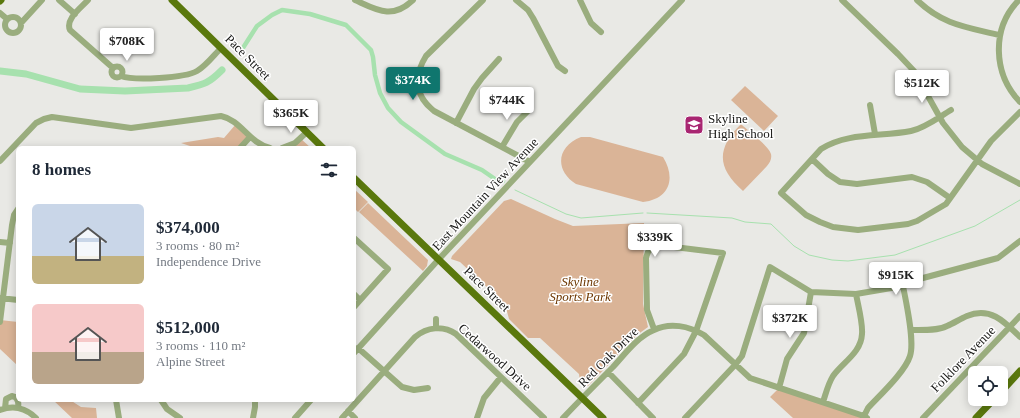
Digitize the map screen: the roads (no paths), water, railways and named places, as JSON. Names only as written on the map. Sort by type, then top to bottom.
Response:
[{"type":"main road","name":"Pace Street","points":[[172,0],[321,146]]},
{"type":"main road","name":"Pace Street","points":[[356,180],[603,418]]},
{"type":"main road","points":[[1008,385],[1020,372]]},
{"type":"main road","points":[[976,418],[987,406]]},
{"type":"street","points":[[7,19],[6,28],[12,32],[19,30],[21,23],[42,0]]},
{"type":"street","points":[[59,0],[75,14]]},
{"type":"street","points":[[88,0],[69,23],[70,30],[113,68],[113,76],[118,78],[121,76],[132,78],[188,75],[199,70],[222,48]]},
{"type":"street","points":[[356,0],[381,11],[389,12],[400,10],[413,0]]},
{"type":"street","points":[[483,0],[426,56],[414,75],[424,102],[434,111],[530,162]]},
{"type":"street","points":[[516,0],[528,10],[534,18],[558,66],[565,71]]},
{"type":"street","points":[[580,0],[591,23],[601,32]]},
{"type":"street","name":"East Mountain View Avenue","points":[[356,350],[439,259],[682,0]]},
{"type":"street","points":[[842,0],[910,67],[920,81],[939,117],[952,136],[962,147],[977,160],[1020,184]]},
{"type":"street","points":[[917,0],[935,15],[948,22],[999,35]]},
{"type":"street","points":[[1018,0],[1008,13],[999,35],[999,58],[1002,71],[1010,89],[1020,102]]},
{"type":"street","points":[[388,20],[389,12]]},
{"type":"street","points":[[0,13],[7,19]]},
{"type":"street","points":[[7,19],[16,17],[21,23]]},
{"type":"street","points":[[456,123],[474,89],[499,59]]},
{"type":"street","points":[[870,105],[875,134]]},
{"type":"street","points":[[502,147],[517,122],[530,109]]},
{"type":"street","points":[[951,110],[918,129],[875,134],[837,141],[821,149],[781,193],[806,215],[833,227],[858,230],[908,224],[917,221],[946,204],[991,142],[1020,112]]},
{"type":"street","points":[[0,161],[36,123],[52,117],[131,128],[221,116],[233,121],[250,137],[263,146]]},
{"type":"street","points":[[286,146],[295,142],[307,132]]},
{"type":"street","points":[[242,146],[250,137]]},
{"type":"street","points":[[812,159],[828,174],[840,182],[857,184],[912,177],[927,182],[950,198]]},
{"type":"street","points":[[0,322],[1,298],[14,217],[16,213]]},
{"type":"street","points":[[356,240],[388,269],[356,305]]},
{"type":"street","points":[[686,418],[735,366],[742,356],[770,267],[811,292],[856,294],[903,286],[923,278],[998,258],[1020,241]]},
{"type":"street","points":[[0,242],[10,243]]},
{"type":"street","points":[[638,403],[684,354],[696,331],[723,252],[658,245],[652,246],[648,250],[646,258],[646,310],[654,329]]},
{"type":"street","points":[[866,417],[868,408],[905,367],[911,355],[911,330],[903,286]]},
{"type":"street","points":[[779,388],[787,359],[804,333],[811,292]]},
{"type":"street","points":[[823,402],[829,383],[833,376],[858,348],[862,334],[856,294]]},
{"type":"street","points":[[356,296],[360,300]]},
{"type":"street","points":[[1,298],[16,300]]},
{"type":"street","points":[[911,330],[947,326],[968,316],[979,313],[995,316],[1020,337]]},
{"type":"street","name":"Folklore Avenue","points":[[923,418],[1020,316]]},
{"type":"street","points":[[436,319],[436,328]]},
{"type":"street","name":"Red Oak Drive","points":[[563,418],[639,339],[654,329],[667,326],[680,326],[704,335],[735,366],[750,378],[866,417]]},
{"type":"street","name":"Cedarwood Drive","points":[[342,418],[417,335],[426,330],[436,328],[449,330],[456,334],[544,418]]},
{"type":"street","points":[[356,350],[406,389],[416,390],[428,388]]},
{"type":"street","points":[[608,372],[653,418]]},
{"type":"street","points":[[477,418],[484,398],[501,377]]},
{"type":"street","points":[[16,397],[12,396],[6,399],[3,409],[18,408],[27,411],[36,418]]},
{"type":"street","points":[[18,402],[18,408]]},
{"type":"street","points":[[116,402],[119,418]]},
{"type":"street","points":[[162,402],[174,416],[180,418]]},
{"type":"street","points":[[253,418],[255,402]]},
{"type":"street","points":[[295,418],[309,402]]},
{"type":"street","points":[[348,411],[355,418]]},
{"type":"waterway","points":[[241,51],[257,26],[282,10],[310,14],[346,25],[371,50],[375,75],[380,93],[388,108],[401,122],[445,154],[482,170],[495,179],[503,181]]},
{"type":"waterway","points":[[0,71],[26,74],[80,89],[125,91],[188,88],[214,78],[222,70]]},
{"type":"waterway","points":[[515,190],[566,214],[581,218],[643,213]]},
{"type":"waterway","points":[[647,213],[732,218],[745,222],[771,224],[794,246],[809,255],[832,260],[848,261],[895,255],[975,226],[1020,200]]},
{"type":"place","name":"Skyline High School","points":[[694,125]]},
{"type":"park label","name":"Skyline Sports Park","points":[[580,288]]}]
